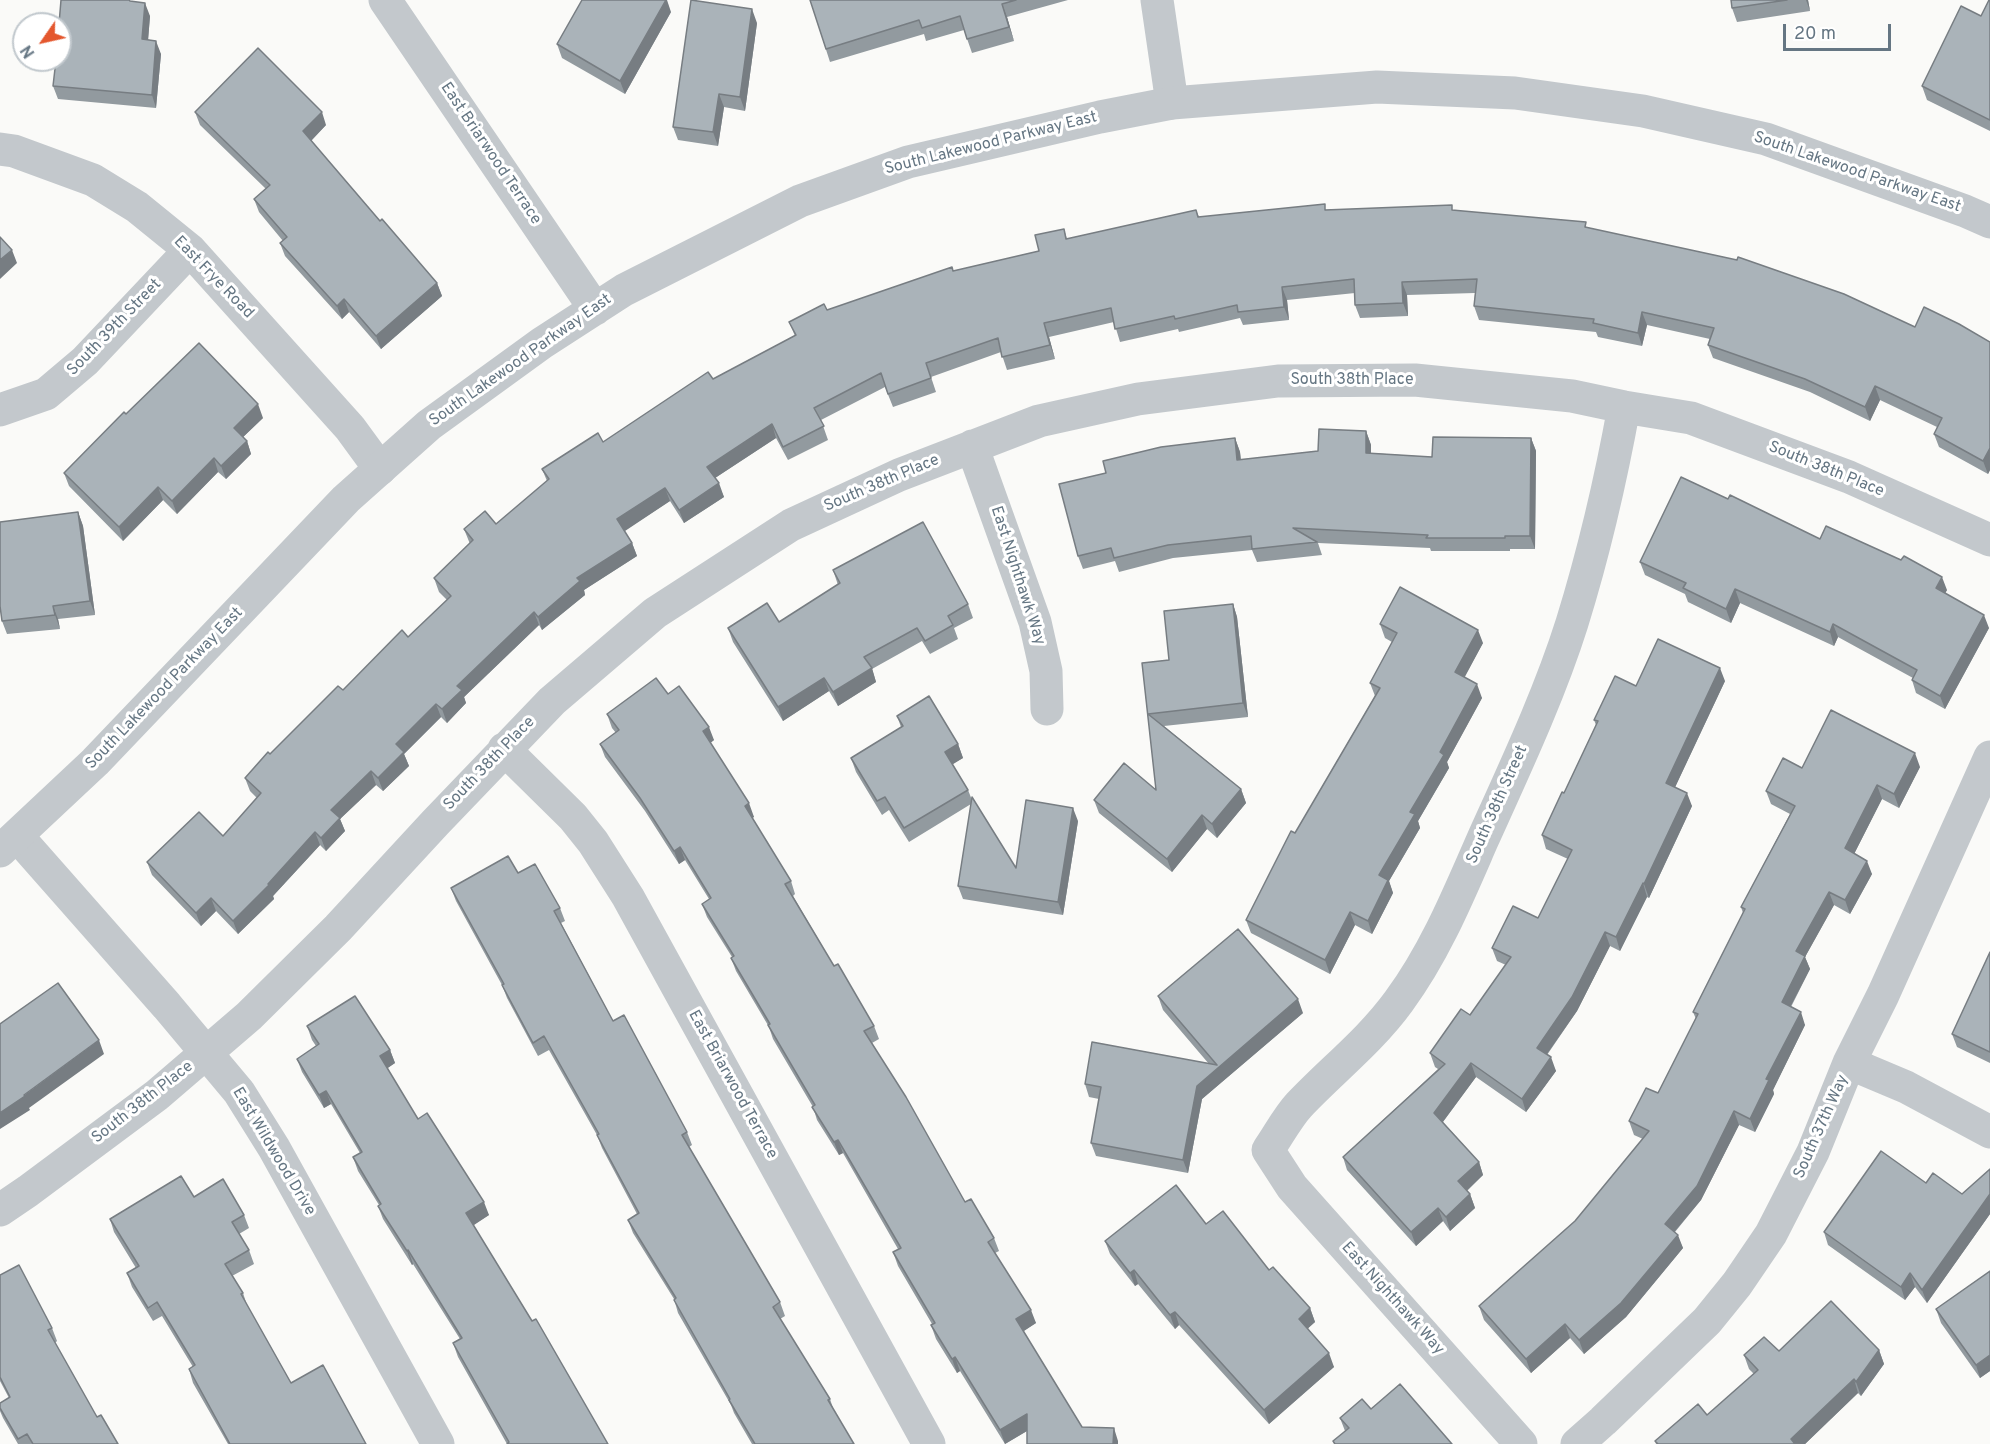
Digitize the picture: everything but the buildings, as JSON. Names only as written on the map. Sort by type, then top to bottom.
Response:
[{"type":"street","name":"East Briarwood Terrace","points":[[385,0],[595,309]]},
{"type":"street","points":[[1157,0],[1172,103]]},
{"type":"street","name":"South Lakewood Parkway East","points":[[9,844],[95,762],[346,499],[429,425],[542,343],[624,290],[800,201],[897,166],[1088,120],[1172,103],[1377,87],[1515,93],[1643,111],[1766,139],[1990,222]]},
{"type":"street","name":"East Frye Road","points":[[0,148],[93,180],[137,207],[189,250],[350,428],[380,469]]},
{"type":"street","name":"South 39th Street","points":[[0,410],[46,394],[85,362],[189,250]]},
{"type":"street","name":"South 38th Place","points":[[0,1210],[157,1095],[249,1016],[338,928],[504,749],[552,701],[656,613],[791,525],[899,475],[1039,421],[1138,399],[1278,381],[1414,380],[1572,396],[1691,418],[1849,477],[1990,540]]},
{"type":"street","name":"South 38th Street","points":[[1268,1150],[1297,1107],[1358,1050],[1399,1002],[1432,951],[1512,775],[1572,624],[1616,453],[1624,407]]},
{"type":"street","name":"East Nighthawk Way","points":[[972,446],[1035,622],[1046,671],[1047,709]]},
{"type":"street","name":"East Briarwood Terrace","points":[[504,749],[573,817],[593,842],[628,897],[929,1444]]},
{"type":"street","name":"South 37th Way","points":[[1577,1444],[1707,1321],[1737,1284],[1771,1234],[1808,1162],[1849,1063],[1883,995],[1990,757]]},
{"type":"street","name":"East Wildwood Drive","points":[[9,844],[206,1053],[239,1092],[274,1148],[438,1444]]},
{"type":"street","points":[[1849,1063],[1906,1087],[1990,1132]]},
{"type":"street","name":"East Nighthawk Way","points":[[1268,1150],[1292,1187],[1521,1444]]}]
